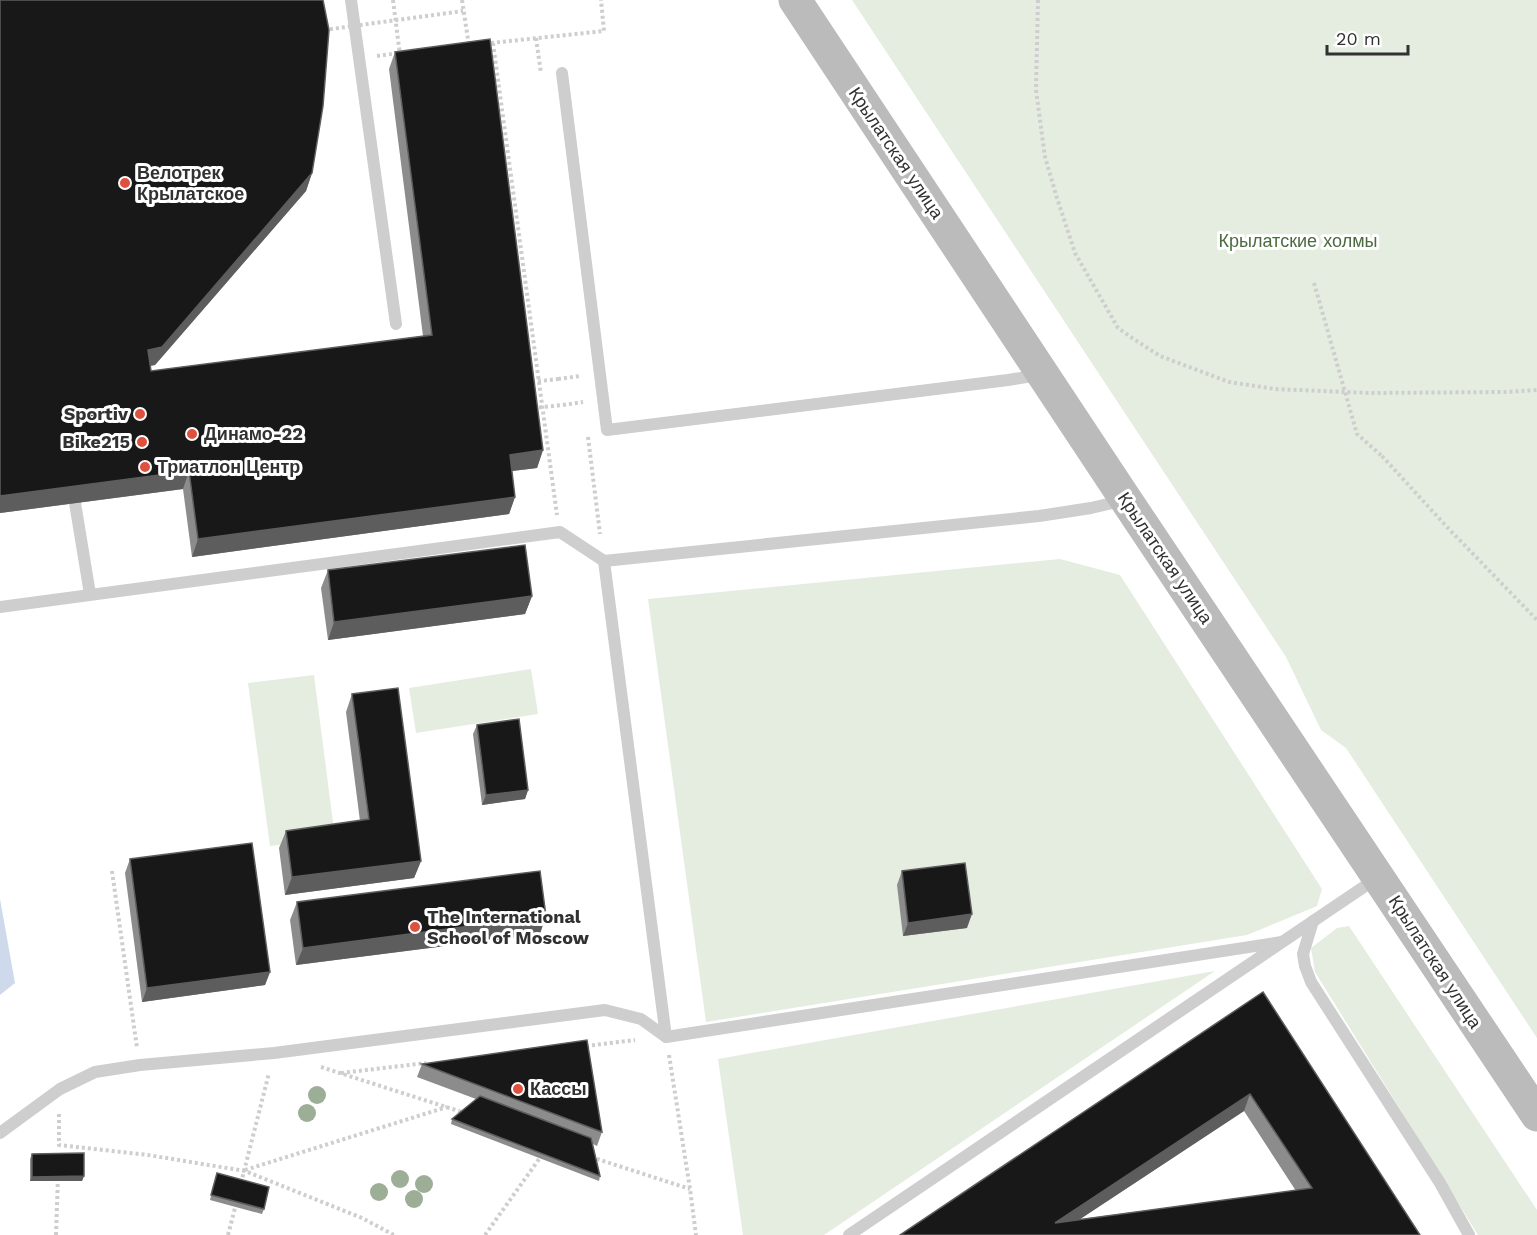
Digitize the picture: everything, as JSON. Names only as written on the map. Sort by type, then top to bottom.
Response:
[{"type":"main road","name":"Крылатская улица","points":[[795,0],[1537,1114]]},
{"type":"lane","points":[[351,0],[396,324]]},
{"type":"lane","points":[[562,73],[607,430],[1043,374]]},
{"type":"lane","points":[[0,607],[560,532],[604,561],[1039,516],[1126,500]]},
{"type":"lane","points":[[75,503],[90,594]]},
{"type":"lane","points":[[604,561],[666,1037]]},
{"type":"lane","points":[[849,1235],[1378,877]]},
{"type":"lane","points":[[1313,921],[1303,954],[1311,982],[1440,1184],[1469,1235]]},
{"type":"lane","points":[[0,1133],[60,1089],[95,1072],[140,1065],[274,1053],[605,1010],[640,1018],[666,1037],[1282,942]]},
{"type":"path","points":[[393,0],[401,58]]},
{"type":"path","points":[[462,0],[468,46],[476,45]]},
{"type":"path","points":[[485,44],[604,30],[601,0]]},
{"type":"path","points":[[1038,0],[1036,90],[1045,156],[1075,253],[1118,328],[1160,356],[1185,366],[1229,382],[1275,389],[1371,393],[1537,390]]},
{"type":"path","points":[[322,30],[463,11]]},
{"type":"path","points":[[493,43],[560,532]]},
{"type":"path","points":[[359,58],[406,52]]},
{"type":"path","points":[[1314,283],[1356,434],[1382,456],[1537,620]]},
{"type":"path","points":[[527,383],[580,376]]},
{"type":"path","points":[[531,409],[583,402]]},
{"type":"path","points":[[593,475],[604,561]]},
{"type":"path","points":[[112,871],[140,1065]]},
{"type":"path","points":[[584,1046],[666,1037],[696,1235]]},
{"type":"path","points":[[228,1235],[274,1053]]},
{"type":"path","points":[[339,1073],[432,1062]]},
{"type":"path","points":[[317,1066],[469,1114]]},
{"type":"path","points":[[60,1089],[59,1145],[148,1155],[245,1171],[362,1218],[394,1235]]},
{"type":"path","points":[[245,1171],[448,1107]]},
{"type":"path","points":[[485,1235],[544,1153]]},
{"type":"path","points":[[583,1154],[690,1189]]},
{"type":"path","points":[[56,1235],[58,1168]]},
{"type":"green space","name":"Крылатские холмы","points":[[852,0],[1537,0],[1537,1038],[1346,748],[1321,730],[1286,657]]},
{"type":"green space","points":[[1060,559],[1120,575],[1322,889],[1317,906],[1247,935],[706,1022],[648,599]]},
{"type":"green space","points":[[531,669],[538,714],[416,733],[409,688]]},
{"type":"green space","points":[[314,675],[335,838],[270,846],[248,683]]},
{"type":"green space","points":[[1349,926],[1537,1210],[1537,1235],[1478,1235],[1315,972],[1311,948],[1337,928]]},
{"type":"green space","points":[[1215,971],[824,1235],[743,1235],[718,1059]]},
{"type":"water","points":[[0,899],[15,983],[0,995]]},
{"type":"building","points":[[0,0],[323,0],[329,30],[323,106],[312,173],[162,347],[148,350],[151,371],[432,335],[395,52],[490,39],[543,450],[510,455],[515,497],[198,539],[189,471],[0,496]]},
{"type":"building","points":[[525,545],[532,596],[334,622],[328,570]]},
{"type":"building","points":[[398,688],[421,861],[292,877],[286,831],[369,819],[352,694]]},
{"type":"building","points":[[519,719],[528,790],[486,795],[477,725]]},
{"type":"building","points":[[252,843],[270,972],[147,988],[130,859]]},
{"type":"building","points":[[965,863],[972,914],[908,923],[902,871]]},
{"type":"building","name":"The International School of Moscow","points":[[540,871],[546,916],[303,948],[297,902]]},
{"type":"building","points":[[1263,992],[1420,1235],[900,1235]],"holes":[[[1250,1094],[1312,1188],[1055,1223]]]},
{"type":"building","name":"Кассы","points":[[587,1040],[602,1132],[422,1064]]},
{"type":"building","points":[[480,1096],[591,1138],[600,1176],[452,1119]]},
{"type":"building","points":[[84,1153],[84,1176],[32,1177],[32,1154]]},
{"type":"building","points":[[217,1173],[269,1187],[264,1209],[211,1195]]},
{"type":"place","name":"Велотрек Крылатское","points":[[125,183]]},
{"type":"place","name":"Sportiv","points":[[140,414]]},
{"type":"place","name":"Динамо-22","points":[[192,434]]},
{"type":"place","name":"Bike215","points":[[142,442]]},
{"type":"place","name":"Триатлон Центр","points":[[145,467]]},
{"type":"place","name":"The International School of Moscow","points":[[415,927]]},
{"type":"place","name":"Кассы","points":[[518,1089]]}]
